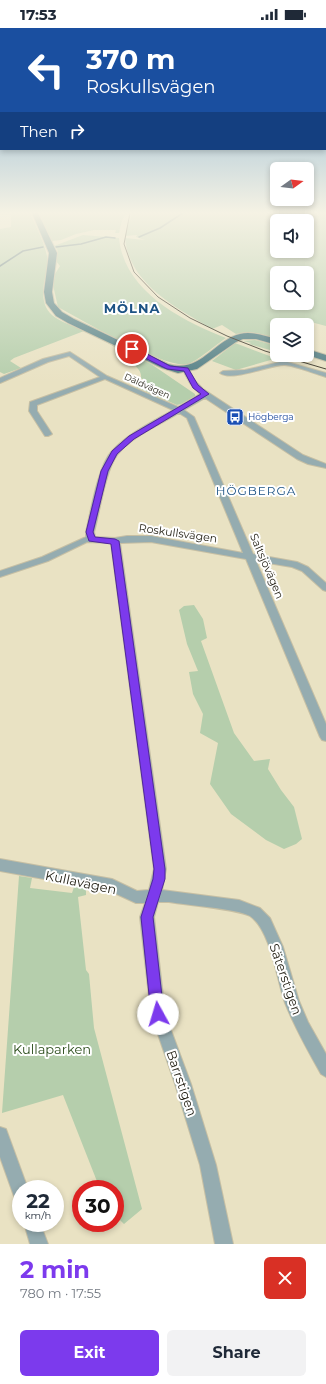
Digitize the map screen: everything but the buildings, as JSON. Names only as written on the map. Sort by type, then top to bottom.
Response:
[{"type":"main road","points":[[52,270],[48,296],[55,310],[71,321],[165,366],[186,370],[197,366],[237,337],[257,336],[270,340]]},
{"type":"main road","points":[[314,354],[326,358]]},
{"type":"street","name":"Däldvägen","points":[[0,381],[12,374],[67,354],[105,377],[178,410]]},
{"type":"street","points":[[223,373],[245,372],[284,363],[326,375]]},
{"type":"street","points":[[186,370],[195,386],[206,394],[300,457],[326,466]]},
{"type":"street","points":[[48,434],[32,411],[33,404],[105,377]]},
{"type":"street","points":[[91,539],[90,532],[105,471],[110,460],[121,445],[206,394]]},
{"type":"street","name":"Saltsjövägen","points":[[178,410],[190,417],[326,737]]},
{"type":"street","name":"Roskullsvägen","points":[[0,574],[45,559],[85,540],[115,541],[127,539],[150,539],[294,564],[305,569],[326,588]]},
{"type":"street","name":"Barrstigen","points":[[115,541],[160,869],[159,879],[147,917],[158,1014],[183,1084],[208,1165],[224,1244]]},
{"type":"street","name":"Kullavägen","points":[[0,865],[112,885],[136,896],[170,896],[239,906],[255,912]]},
{"type":"street","name":"Säterstigen","points":[[255,912],[265,923],[276,947],[292,1002],[303,1027],[326,1069]]},
{"type":"street","points":[[0,1135],[16,1180]]},
{"type":"street","points":[[35,1232],[40,1244]]},
{"type":"green space","points":[[0,270],[47,270],[43,294],[44,303],[48,310],[59,320],[84,331],[14,358],[10,361],[21,368],[4,374],[0,372]]},
{"type":"green space","points":[[58,270],[130,270],[143,288],[158,302],[191,323],[226,338],[192,363],[188,364],[177,364],[143,352],[58,307],[53,285],[55,274]]},
{"type":"green space","points":[[136,270],[270,270],[270,310],[314,310],[314,270],[326,270],[326,326],[314,323],[314,318],[270,318],[270,337],[252,333],[236,334],[222,325],[212,329],[170,303],[157,293]]},
{"type":"green space","points":[[103,340],[151,364],[195,394],[195,396],[177,405],[136,387],[139,383],[144,384],[145,381],[141,378],[138,368],[129,361],[134,359]]},
{"type":"green space","points":[[255,340],[270,344],[270,350],[249,344],[251,343],[243,341]]},
{"type":"green space","points":[[235,343],[270,356],[270,360],[236,370],[212,361]]},
{"type":"green space","points":[[194,605],[203,619],[207,638],[201,641],[234,733],[254,761],[270,759],[268,769],[294,807],[302,839],[296,844],[284,849],[266,840],[231,814],[210,784],[218,743],[200,733],[203,714],[193,694],[189,672],[198,671],[187,644],[179,610],[184,606]]},
{"type":"green space","name":"Kullaparken","points":[[19,876],[32,878],[30,888],[72,893],[74,887],[86,888],[86,895],[78,897],[86,970],[89,974],[94,1028],[142,1209],[124,1224],[124,1180],[96,1180],[63,1095],[2,1113]]},
{"type":"tram line","points":[[133,270],[158,297],[190,318],[227,336],[265,351],[326,369]]},
{"type":"place","name":"Högberga","points":[[235,417]]},
{"type":"district","name":"MÖLNA","points":[[132,308]]},
{"type":"district","name":"HÖGBERGA","points":[[256,491]]},
{"type":"route","points":[[132,349],[169,368],[186,370],[195,386],[206,394],[131,438],[121,445],[114,453],[105,471],[90,532],[91,539],[115,541],[160,869],[159,879],[147,917],[158,1014]]}]
